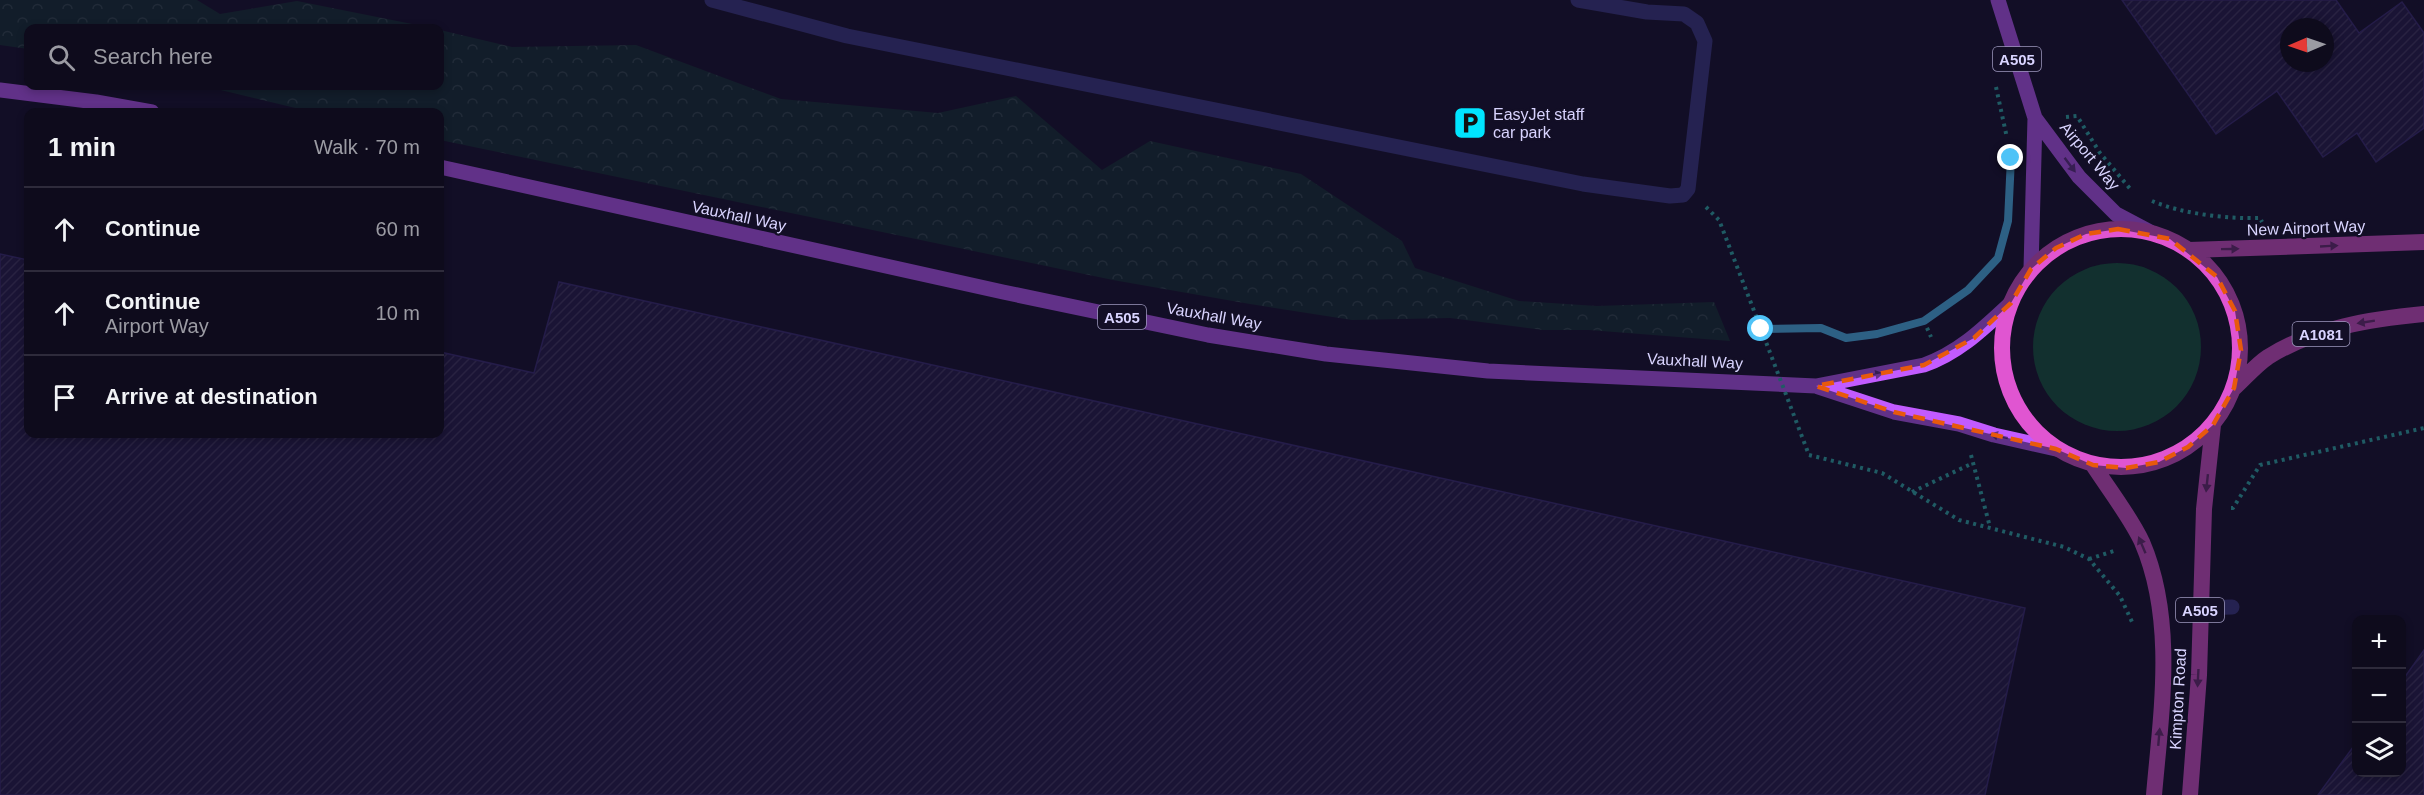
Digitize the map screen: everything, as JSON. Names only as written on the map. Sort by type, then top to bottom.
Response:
[{"type":"highway","points":[[2118,229],[2150,232],[2170,239],[2189,250],[2217,277],[2235,311],[2241,350],[2234,388],[2212,425],[2188,447],[2159,462],[2126,468],[2093,465],[2056,449],[2031,427],[2013,399],[2006,378],[2003,368],[2002,335],[2011,303],[2031,269],[2056,248],[2086,234],[2118,229]]},
{"type":"highway","name":"New Airport Way","points":[[2189,250],[2424,242]]},
{"type":"highway","name":"A1081","points":[[2234,388],[2266,358],[2297,341],[2349,325],[2424,314]]},
{"type":"highway","name":"Kimpton Road","points":[[2190,795],[2199,675],[2204,509],[2212,425]]},
{"type":"highway","name":"Kimpton Road","points":[[2093,465],[2142,541],[2160,611],[2164,683],[2154,795]]},
{"type":"main road","name":"Airport Way","points":[[1998,0],[2036,118],[2079,177],[2116,214],[2150,232]]},
{"type":"main road","points":[[0,90],[130,108]]},
{"type":"main road","name":"Airport Way","points":[[2031,269],[2036,118]]},
{"type":"main road","name":"Vauxhall Way","points":[[444,168],[1208,335],[1314,352],[1488,370],[1816,386],[1924,365],[1938,360],[1974,338],[2011,303]]},
{"type":"main road","name":"Vauxhall Way","points":[[1816,386],[1894,412],[1959,424],[1994,435],[2056,449]]},
{"type":"lane","points":[[712,0],[847,36],[1583,184],[1670,196],[1683,195],[1688,189],[1705,41],[1697,24],[1684,14],[1647,12],[1578,0]]},
{"type":"lane","points":[[2200,608],[2232,608]]},
{"type":"path","points":[[1995,84],[2009,147]]},
{"type":"path","points":[[2100,153],[2134,193]]},
{"type":"path","points":[[1688,189],[1719,220],[1809,455],[1882,473],[1959,520],[2064,547],[2089,559],[2120,596],[2136,630]]},
{"type":"path","points":[[2145,198],[2184,211]]},
{"type":"path","points":[[1761,329],[1821,328],[1846,338],[1877,334],[1924,321],[1968,290],[1998,258],[2006,231]]},
{"type":"path","points":[[1924,321],[1931,338]]},
{"type":"path","points":[[2222,509],[2233,508],[2260,465],[2424,428]]},
{"type":"path","points":[[1970,454],[1990,527]]},
{"type":"path","points":[[1912,492],[1973,463]]},
{"type":"path","points":[[2089,559],[2124,547]]},
{"type":"highlighted area","points":[[2118,229],[2170,239],[2217,277],[2235,311],[2241,350],[2234,388],[2213,425],[2188,447],[2159,462],[2126,468],[2093,465],[2056,449],[1894,412],[1816,386],[1924,365],[1974,338],[2011,303],[2031,269],[2056,248],[2086,234]]},
{"type":"green space","points":[[0,0],[197,0],[220,14],[297,1],[412,24],[24,24],[24,48],[0,45]]},
{"type":"green space","points":[[444,31],[512,47],[636,45],[781,99],[938,113],[1016,96],[1102,170],[1150,141],[1301,174],[1402,241],[1415,268],[1519,301],[1597,306],[1714,302],[1730,341],[1589,330],[1543,330],[1450,318],[1352,320],[1250,304],[1113,280],[444,141],[444,108],[295,108],[221,90],[444,90]]},
{"type":"green space","points":[[2117,263],[2149,269],[2164,277],[2176,288],[2187,300],[2195,315],[2201,347],[2195,379],[2187,394],[2176,406],[2164,417],[2149,425],[2117,431],[2085,425],[2070,417],[2058,406],[2047,394],[2039,379],[2033,347],[2039,315],[2047,300],[2058,288],[2070,277],[2085,269]]},
{"type":"building","points":[[2122,0],[2336,0],[2359,33],[2402,2],[2424,33],[2424,128],[2376,162],[2357,133],[2323,157],[2277,91],[2216,134]]},
{"type":"building","points":[[0,254],[24,259],[24,438],[444,438],[444,353],[534,373],[559,282],[2025,608],[1985,795],[0,795]]},
{"type":"building","points":[[2424,650],[2424,795],[2318,795],[2352,748],[2352,777],[2406,777],[2406,675]]},
{"type":"place","name":"EasyJet staff car park","points":[[1470,123]]},
{"type":"route","points":[[1761,329],[1821,328],[1846,338],[1877,334],[1924,321],[1968,290],[1998,258],[2008,221],[2011,158]]}]
